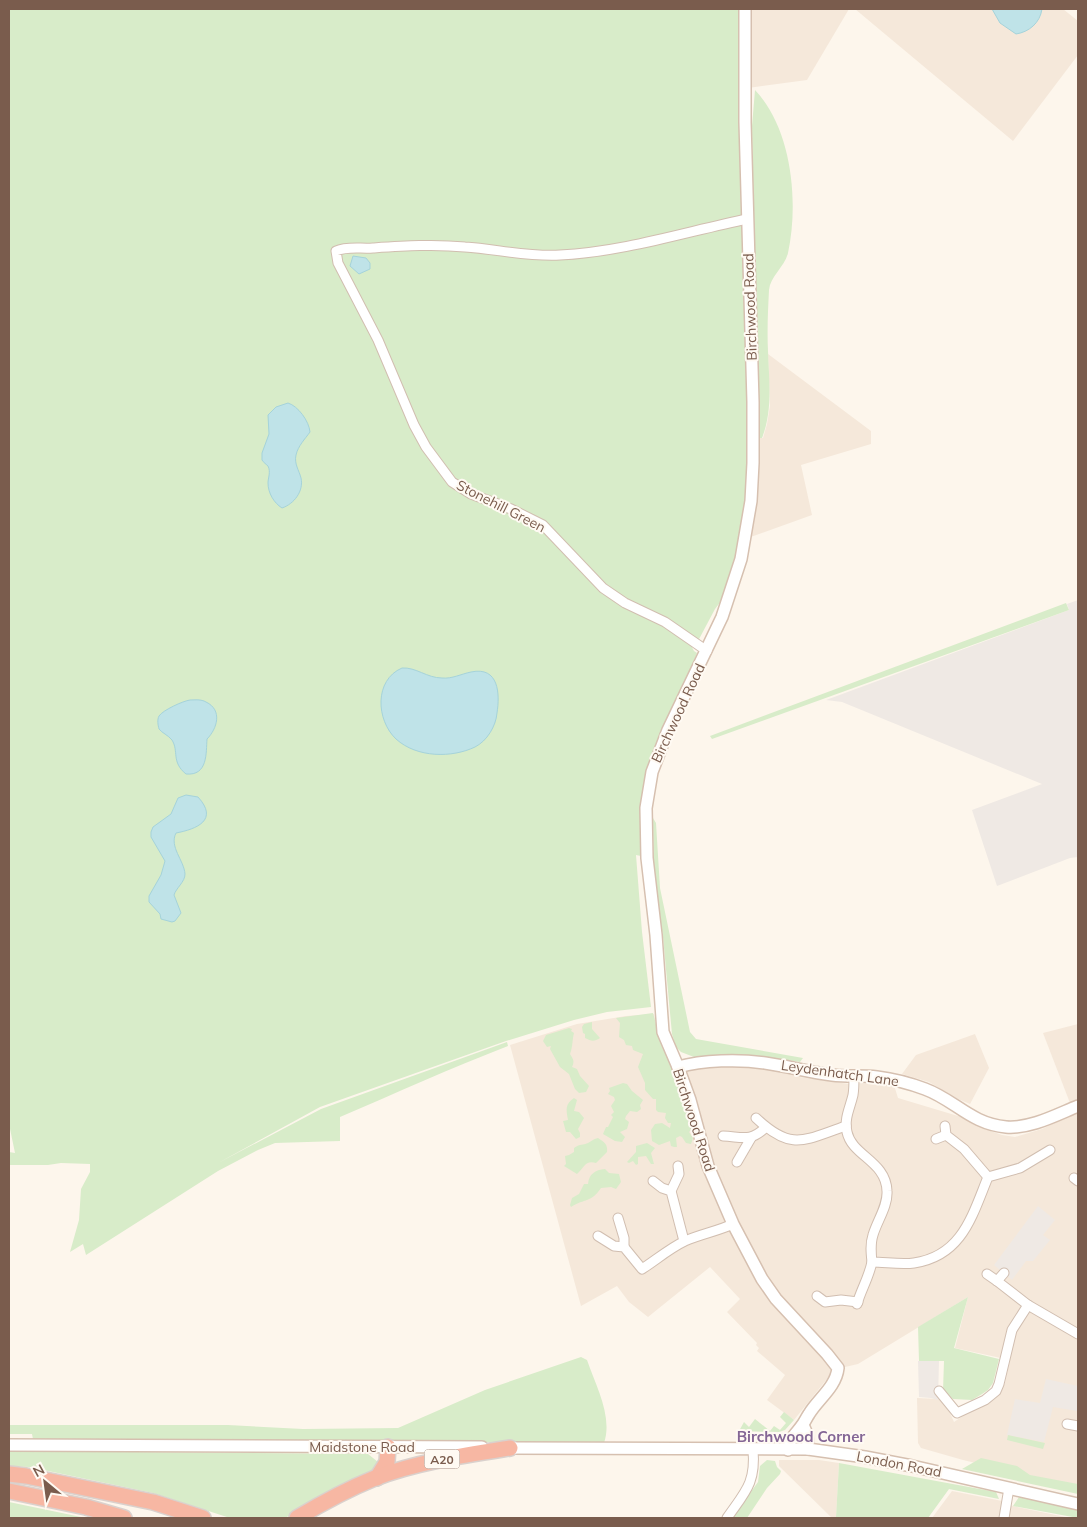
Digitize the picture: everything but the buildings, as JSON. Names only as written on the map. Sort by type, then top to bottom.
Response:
[{"type":"highway","points":[[377,1478],[388,1462],[388,1447]]},
{"type":"highway","name":"A20","points":[[297,1518],[336,1495],[377,1478],[448,1458],[510,1448]]},
{"type":"highway","points":[[9,1474],[153,1502],[203,1518]]},
{"type":"highway","points":[[9,1491],[86,1507],[124,1518]]},
{"type":"street","name":"Birchwood Road","points":[[745,9],[747,219],[753,411],[751,501],[745,539],[734,584],[722,617],[668,730],[652,772],[646,808],[647,858],[656,935],[661,1018],[665,1038],[690,1100],[708,1166],[733,1224],[769,1289],[838,1368],[834,1382],[809,1413],[803,1425],[797,1430],[789,1443],[788,1450]]},
{"type":"street","name":"Stonehill Green","points":[[707,651],[664,622],[625,603],[603,588],[543,525],[512,509],[471,494],[452,482],[426,447],[414,426],[381,348],[341,269],[336,251],[342,248],[362,249],[418,245],[465,246],[509,252],[560,255],[596,251],[677,236],[747,219]]},
{"type":"street","name":"Leydenhatch Lane","points":[[678,1067],[691,1064],[739,1061],[764,1062],[833,1075],[900,1081],[927,1089],[966,1114],[985,1123],[1005,1127],[1016,1127],[1037,1122],[1078,1106]]},
{"type":"street","points":[[817,1296],[825,1302],[842,1300],[857,1303],[872,1262],[872,1237],[886,1199],[886,1185],[880,1170],[851,1141],[847,1134],[846,1117],[854,1093],[854,1076]]},
{"type":"street","points":[[756,1118],[765,1128],[788,1140],[797,1141],[846,1126]]},
{"type":"street","points":[[723,1136],[751,1138],[757,1136],[765,1128]]},
{"type":"street","points":[[936,1139],[946,1130],[988,1177]]},
{"type":"street","points":[[737,1162],[751,1138]]},
{"type":"street","points":[[988,1177],[1020,1168],[1050,1150]]},
{"type":"street","points":[[678,1166],[679,1174],[671,1191],[684,1241]]},
{"type":"street","points":[[872,1262],[912,1263],[939,1255],[949,1249],[968,1226],[988,1177]]},
{"type":"street","points":[[653,1181],[662,1188],[671,1191]]},
{"type":"street","points":[[618,1218],[624,1238],[624,1247],[642,1269],[684,1241],[705,1233],[718,1231],[733,1224]]},
{"type":"street","points":[[598,1236],[614,1246],[624,1247]]},
{"type":"street","points":[[997,1281],[1004,1273]]},
{"type":"street","points":[[988,1274],[1028,1305],[1078,1334]]},
{"type":"street","points":[[939,1391],[957,1413],[992,1395],[999,1384],[1012,1330],[1028,1305]]},
{"type":"street","points":[[1067,1424],[1078,1426]]},
{"type":"street","points":[[803,1425],[807,1434],[808,1450]]},
{"type":"street","name":"Maidstone Road","points":[[9,1445],[716,1450]]},
{"type":"street","name":"London Road","points":[[716,1450],[808,1450],[906,1465],[1078,1504]]},
{"type":"street","points":[[727,1518],[748,1488],[753,1475],[753,1450]]},
{"type":"street","points":[[1004,1518],[1008,1488]]},
{"type":"shaded area","points":[[745,9],[849,9],[807,80],[748,88]]},
{"type":"shaded area","points":[[855,9],[1063,9],[1078,21],[1078,55],[1013,141]]},
{"type":"shaded area","points":[[768,354],[871,431],[871,444],[801,465],[812,515],[745,539],[753,438],[763,438],[770,406]]},
{"type":"shaded area","points":[[1078,600],[1078,857],[1070,858],[997,886],[972,810],[1042,784],[842,702],[826,700],[1069,610],[1067,604]]},
{"type":"shaded area","points":[[654,1014],[658,1034],[677,1074],[710,1065],[736,1066],[777,1070],[799,1077],[849,1084],[876,1083],[894,1085],[898,1098],[968,1119],[985,1129],[1002,1135],[1015,1137],[1042,1129],[1078,1112],[1078,1487],[963,1460],[921,1448],[918,1443],[917,1398],[939,1399],[946,1404],[954,1422],[1000,1391],[1005,1383],[1010,1360],[955,1348],[968,1297],[858,1364],[832,1370],[831,1374],[794,1420],[767,1400],[785,1375],[757,1351],[759,1348],[756,1345],[757,1343],[727,1312],[740,1299],[710,1267],[648,1317],[629,1302],[617,1286],[581,1306],[510,1045],[577,1024],[626,1016]]},
{"type":"shaded area","points":[[1078,1024],[1078,1099],[1070,1103],[1043,1033]]},
{"type":"shaded area","points":[[975,1034],[989,1068],[970,1104],[929,1082],[902,1074],[916,1055]]},
{"type":"shaded area","points":[[1038,1206],[1055,1220],[1043,1235],[1050,1240],[1033,1261],[1026,1261],[1012,1280],[994,1265]]},
{"type":"shaded area","points":[[918,1361],[939,1361],[938,1400],[919,1397]]},
{"type":"shaded area","points":[[1046,1379],[1078,1386],[1077,1411],[1053,1407],[1044,1442],[1007,1435],[1015,1399],[1040,1403]]},
{"type":"shaded area","points":[[779,1460],[819,1460],[839,1463],[836,1518],[832,1518],[779,1466]]},
{"type":"shaded area","points":[[952,1491],[1002,1501],[1013,1506],[1070,1518],[932,1518]]},
{"type":"green space","points":[[9,9],[744,9],[740,118],[741,216],[751,329],[753,463],[734,584],[715,609],[698,641],[687,638],[697,653],[646,779],[640,805],[641,856],[636,855],[642,932],[651,1007],[607,1012],[574,1020],[506,1041],[320,1107],[218,1163],[321,1109],[507,1042],[508,1046],[340,1117],[340,1141],[275,1143],[258,1150],[218,1171],[86,1255],[83,1244],[70,1252],[79,1220],[81,1189],[90,1172],[90,1164],[9,1165],[9,1152],[15,1153],[9,1124]]},
{"type":"green space","points":[[755,90],[767,106],[785,145],[790,167],[793,212],[788,253],[769,290],[769,406],[762,438],[757,438],[752,126]]},
{"type":"green space","points":[[1066,603],[1069,610],[712,739],[710,736]]},
{"type":"green space","points":[[653,818],[656,823],[660,888],[690,1032],[696,1039],[803,1058],[800,1062],[761,1056],[694,1057],[681,1052],[676,1047],[672,1034],[663,937],[654,881]]},
{"type":"green space","points":[[653,1013],[662,1047],[675,1071],[691,1117],[691,1130],[689,1132],[693,1138],[691,1144],[686,1143],[680,1136],[676,1138],[677,1147],[671,1146],[670,1141],[659,1145],[652,1141],[651,1130],[655,1124],[662,1123],[670,1128],[671,1123],[668,1123],[665,1118],[666,1113],[656,1110],[656,1099],[653,1099],[645,1090],[645,1083],[638,1067],[643,1054],[633,1050],[632,1046],[626,1045],[624,1040],[619,1037],[620,1023],[616,1018]]},
{"type":"green space","points":[[592,1022],[592,1029],[600,1038],[594,1041],[585,1038],[582,1027],[584,1024]]},
{"type":"green space","points":[[569,1028],[574,1033],[570,1054],[573,1059],[572,1067],[577,1069],[580,1076],[589,1086],[586,1092],[579,1093],[575,1089],[569,1074],[560,1067],[550,1049],[551,1046],[547,1047],[543,1041],[546,1035]]},
{"type":"green space","points":[[623,1083],[627,1084],[643,1100],[640,1105],[641,1109],[637,1112],[630,1111],[626,1116],[625,1119],[629,1122],[627,1129],[620,1132],[625,1137],[622,1142],[615,1141],[603,1134],[614,1112],[611,1106],[615,1100],[614,1097],[608,1094],[609,1088]]},
{"type":"green space","points":[[574,1098],[577,1100],[574,1111],[579,1112],[584,1118],[578,1129],[580,1137],[576,1139],[570,1132],[566,1132],[563,1121],[568,1120],[567,1107]]},
{"type":"green space","points":[[598,1138],[606,1145],[607,1152],[596,1163],[587,1164],[577,1174],[564,1166],[566,1164],[565,1156],[574,1152],[574,1148]]},
{"type":"green space","points":[[647,1143],[655,1148],[651,1153],[654,1164],[651,1164],[646,1156],[638,1157],[638,1164],[636,1165],[633,1161],[627,1162],[636,1152],[636,1146]]},
{"type":"green space","points":[[605,1169],[609,1173],[619,1174],[621,1182],[616,1189],[611,1187],[601,1188],[591,1198],[571,1207],[572,1198],[579,1194],[584,1184],[588,1184],[591,1175],[598,1170]]},
{"type":"green space","points":[[968,1297],[954,1348],[999,1359],[993,1383],[988,1390],[972,1400],[953,1399],[943,1391],[944,1361],[919,1361],[918,1327]]},
{"type":"green space","points":[[581,1357],[587,1360],[605,1412],[606,1433],[604,1443],[33,1439],[32,1434],[9,1434],[9,1425],[228,1425],[303,1429],[398,1428],[485,1390]]},
{"type":"green space","points":[[784,1412],[794,1420],[785,1430],[779,1432],[739,1431],[744,1422],[749,1427],[755,1419],[770,1431],[774,1426],[780,1430],[786,1423],[780,1417]]},
{"type":"green space","points":[[1008,1435],[1045,1443],[1043,1449],[1007,1440]]},
{"type":"green space","points":[[9,1451],[368,1454],[378,1462],[378,1466],[374,1472],[285,1518],[230,1518],[153,1493],[29,1467],[9,1466]]},
{"type":"green space","points":[[981,1458],[1017,1466],[1030,1475],[1078,1484],[1078,1494],[962,1469]]},
{"type":"green space","points":[[767,1460],[775,1461],[781,1471],[780,1474],[767,1488],[747,1518],[732,1518],[758,1482],[760,1466]]},
{"type":"green space","points":[[839,1463],[996,1492],[999,1499],[949,1489],[928,1518],[838,1518],[836,1517]]},
{"type":"green space","points":[[1019,1497],[1078,1510],[1078,1518],[1013,1506]]},
{"type":"green space","points":[[9,1502],[81,1517],[85,1518],[9,1518]]},
{"type":"water","points":[[992,9],[1042,9],[1039,19],[1033,26],[1016,34],[1000,23]]},
{"type":"water","points":[[353,256],[366,258],[370,263],[370,269],[359,274],[350,266]]},
{"type":"water","points":[[288,403],[296,407],[302,414],[308,423],[310,432],[296,455],[296,464],[302,483],[301,488],[294,500],[282,508],[270,494],[268,487],[269,468],[262,460],[262,453],[269,434],[268,415],[276,407]]},
{"type":"water","points":[[402,668],[412,669],[437,678],[453,677],[480,671],[492,677],[496,683],[498,706],[493,728],[487,737],[475,747],[466,751],[445,754],[424,753],[414,750],[396,739],[389,731],[385,722],[381,701],[386,681]]},
{"type":"water","points":[[190,700],[202,700],[211,705],[215,710],[217,720],[211,735],[207,739],[206,757],[202,767],[193,774],[186,774],[178,765],[172,740],[159,729],[158,721],[159,716],[165,711]]},
{"type":"water","points":[[186,795],[198,797],[204,805],[206,817],[198,826],[176,833],[174,838],[185,874],[184,880],[174,895],[181,913],[172,922],[161,919],[160,914],[149,902],[149,896],[161,875],[165,861],[151,837],[151,832],[153,827],[171,814],[178,798]]},
{"type":"district","name":"Birchwood Corner","points":[[801,1436]]}]
